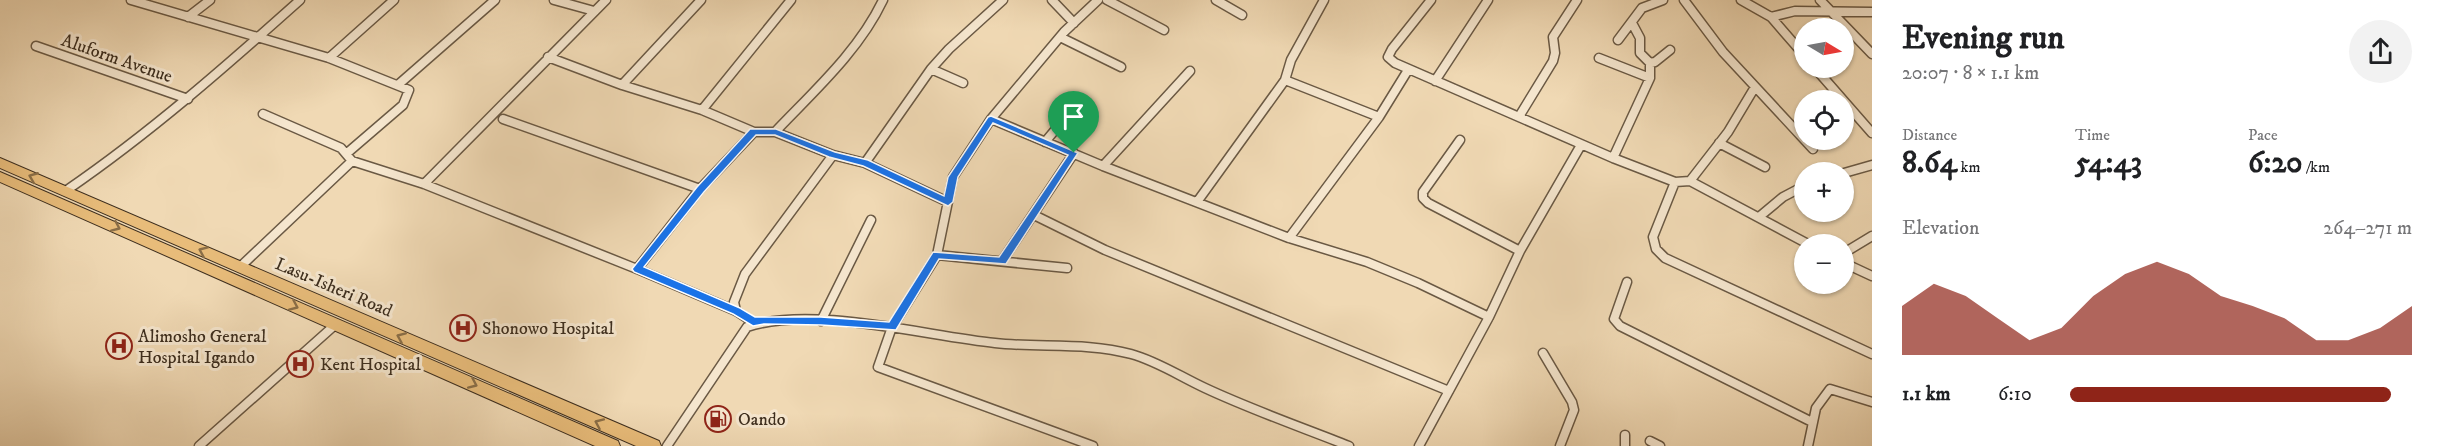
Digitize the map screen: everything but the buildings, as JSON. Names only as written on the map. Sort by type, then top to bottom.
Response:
[{"type":"main road","name":"Lasu-Isheri Road","points":[[0,163],[67,190],[653,446]]},
{"type":"main road","name":"Lasu-Isheri Road","points":[[0,177],[612,446]]},
{"type":"street","points":[[131,0],[329,58],[399,84],[409,90],[403,105],[240,267]]},
{"type":"street","points":[[188,17],[210,0]]},
{"type":"street","points":[[67,190],[117,156],[188,99],[242,52],[256,36],[300,0]]},
{"type":"street","points":[[329,58],[394,0]]},
{"type":"street","points":[[399,84],[495,0]]},
{"type":"street","points":[[554,0],[594,11]]},
{"type":"street","points":[[424,184],[606,0]]},
{"type":"street","points":[[622,85],[701,0]]},
{"type":"street","points":[[702,110],[791,0]]},
{"type":"street","points":[[776,132],[836,67],[876,15],[884,0]]},
{"type":"street","points":[[986,0],[1000,3]]},
{"type":"street","points":[[1052,0],[1074,22]]},
{"type":"street","points":[[1094,446],[882,370],[878,367],[878,361],[892,327],[937,255],[953,177],[991,119],[1060,37],[1098,0]]},
{"type":"street","points":[[1107,0],[1164,30]]},
{"type":"street","points":[[1216,0],[1242,15]]},
{"type":"street","points":[[1197,202],[1285,80],[1291,60],[1324,0]]},
{"type":"street","points":[[1431,0],[1388,57],[1408,70],[1520,116],[1581,145],[1675,182],[1690,181],[1794,236]]},
{"type":"street","points":[[1435,81],[1488,0]]},
{"type":"street","points":[[1520,116],[1553,61],[1555,53],[1553,37],[1577,0]]},
{"type":"street","points":[[1617,40],[1642,8],[1663,0]]},
{"type":"street","points":[[1684,0],[1713,39],[1794,129]]},
{"type":"street","points":[[1741,0],[1772,17],[1794,43]]},
{"type":"street","points":[[1820,0],[1872,54]]},
{"type":"street","points":[[865,163],[931,69],[949,49],[1000,3]]},
{"type":"street","points":[[1772,17],[1795,11],[1872,12]]},
{"type":"street","points":[[1613,158],[1650,78],[1650,63],[1640,52],[1640,38],[1632,23]]},
{"type":"street","points":[[1060,37],[1121,67]]},
{"type":"street","name":"Aluform Avenue","points":[[36,46],[188,99]]},
{"type":"street","points":[[1650,63],[1655,62],[1670,50]]},
{"type":"street","points":[[548,57],[622,85],[702,110],[754,132],[776,132],[833,155],[865,163],[948,202]]},
{"type":"street","points":[[1599,58],[1650,78]]},
{"type":"street","points":[[931,69],[963,83]]},
{"type":"street","points":[[1289,238],[1379,117],[1408,70]]},
{"type":"street","points":[[1103,166],[1190,71]]},
{"type":"street","points":[[1824,78],[1872,133]]},
{"type":"street","points":[[1285,80],[1379,117]]},
{"type":"street","points":[[1690,181],[1719,143],[1755,87]]},
{"type":"street","points":[[1045,142],[1075,106]]},
{"type":"street","points":[[263,114],[341,148],[349,158],[424,184],[637,269],[736,311],[753,322]]},
{"type":"street","points":[[503,119],[700,189]]},
{"type":"street","points":[[991,119],[1103,166],[1289,238],[1367,262],[1418,283],[1489,317]]},
{"type":"street","points":[[637,269],[700,189],[754,132]]},
{"type":"street","points":[[1460,140],[1423,192],[1423,198],[1428,204],[1520,251]]},
{"type":"street","points":[[1719,143],[1765,167]]},
{"type":"street","points":[[1419,446],[1489,317],[1520,251],[1581,145]]},
{"type":"street","points":[[1002,261],[1074,153]]},
{"type":"street","points":[[736,311],[734,302],[745,274],[833,155]]},
{"type":"street","points":[[1854,170],[1872,165]]},
{"type":"street","points":[[1675,182],[1653,237],[1656,249],[1665,258],[1872,354]]},
{"type":"street","points":[[1759,217],[1783,197],[1794,191]]},
{"type":"street","points":[[1034,215],[1104,250],[1449,391]]},
{"type":"street","points":[[821,321],[871,220]]},
{"type":"street","points":[[1854,247],[1872,236]]},
{"type":"street","points":[[937,255],[1067,268]]},
{"type":"street","points":[[1854,268],[1872,276]]},
{"type":"street","points":[[1627,282],[1614,319],[1620,326],[1810,422]]},
{"type":"street","points":[[668,446],[747,327],[753,322],[764,320],[821,321],[892,327],[995,343],[1109,350],[1129,354],[1349,446]]},
{"type":"street","points":[[199,446],[336,324]]},
{"type":"street","points":[[1543,353],[1572,402],[1574,410],[1561,446]]},
{"type":"street","points":[[1808,446],[1810,422],[1818,402],[1830,389],[1872,402]]},
{"type":"street","points":[[1625,435],[1625,446]]},
{"type":"street","points":[[1650,441],[1660,446]]},
{"type":"place","name":"Shonowo Hospital","points":[[463,328]]},
{"type":"place","name":"Alimosho General Hospital Igando","points":[[119,346]]},
{"type":"place","name":"Kent Hospital","points":[[300,364]]},
{"type":"place","name":"Oando","points":[[718,419]]},
{"type":"route","points":[[991,119],[1074,153],[1002,261],[937,255],[892,327],[821,321],[764,320],[753,322],[736,311],[637,269],[700,189],[754,132],[776,132],[833,155],[865,163],[948,202],[949,187],[953,177],[991,119]]}]
